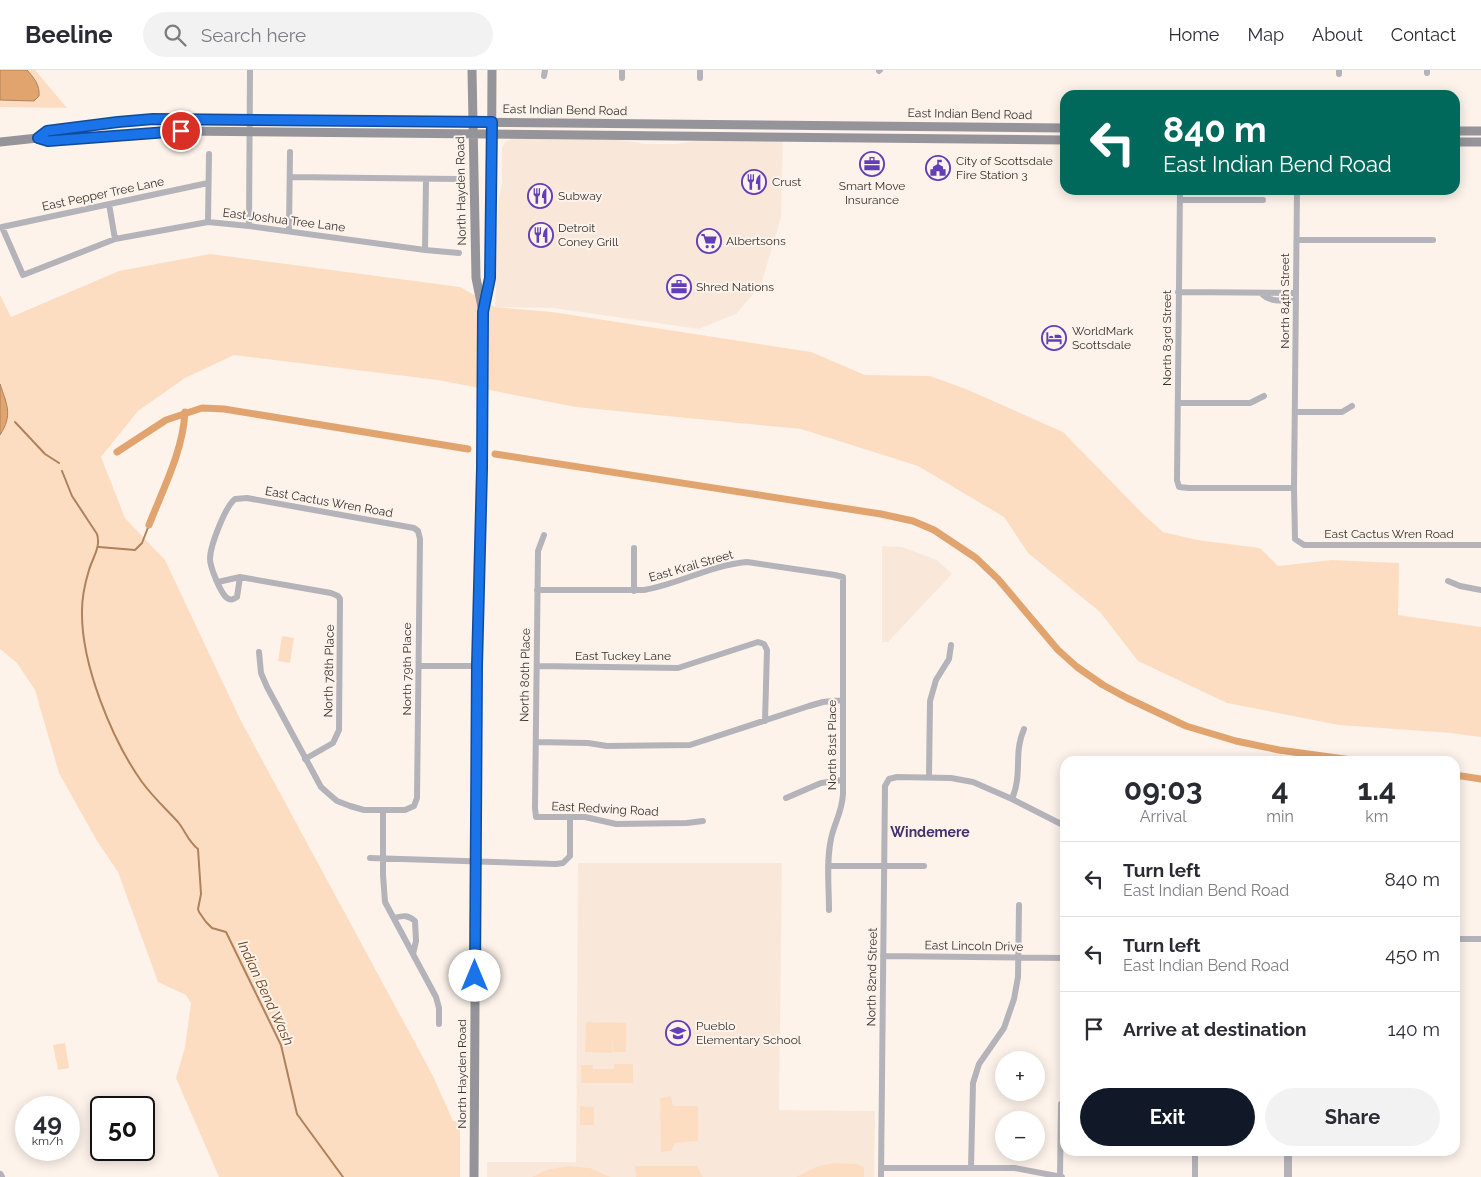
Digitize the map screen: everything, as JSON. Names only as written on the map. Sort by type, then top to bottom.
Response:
[{"type":"main road","name":"North Hayden Road","points":[[472,70],[476,278],[483,312]]},
{"type":"main road","name":"North Hayden Road","points":[[474,1177],[477,666],[482,469],[483,312],[490,278],[492,70]]},
{"type":"main road","name":"East Indian Bend Road","points":[[38,138],[47,131],[153,119],[1060,128]]},
{"type":"main road","points":[[1460,130],[1481,130]]},
{"type":"main road","name":"East Indian Bend Road","points":[[0,142],[38,138],[48,141],[181,131],[1060,140]]},
{"type":"main road","points":[[1460,142],[1481,142]]},
{"type":"street","points":[[249,226],[250,70]]},
{"type":"street","points":[[622,70],[622,78]]},
{"type":"street","points":[[700,70],[700,78]]},
{"type":"street","points":[[289,231],[290,152]]},
{"type":"street","points":[[208,222],[209,154]]},
{"type":"street","points":[[290,177],[457,179]]},
{"type":"street","points":[[425,250],[426,178]]},
{"type":"street","name":"East Pepper Tree Lane","points":[[23,275],[2,227],[208,183]]},
{"type":"street","name":"North 83rd Street","points":[[1180,195],[1177,480],[1179,487],[1294,488]]},
{"type":"street","name":"North 84th Street","points":[[1297,195],[1294,488],[1295,538],[1298,543]]},
{"type":"street","points":[[1180,200],[1263,200]]},
{"type":"street","points":[[109,204],[115,239]]},
{"type":"street","name":"East Joshua Tree Lane","points":[[23,275],[115,239],[208,222],[459,253]]},
{"type":"street","points":[[1297,240],[1433,240]]},
{"type":"street","points":[[1178,292],[1296,293]]},
{"type":"street","points":[[1261,293],[1275,300],[1296,301]]},
{"type":"street","points":[[1178,403],[1250,403],[1264,396]]},
{"type":"street","points":[[1294,412],[1342,412],[1352,406]]},
{"type":"street","name":"East Cactus Wren Road","points":[[218,582],[210,560],[229,506],[236,499],[247,498],[405,526],[418,531]]},
{"type":"street","name":"North 79th Place","points":[[383,810],[405,810],[414,806],[417,798],[420,539],[418,531]]},
{"type":"street","name":"North 80th Place","points":[[536,817],[538,551],[544,535]]},
{"type":"street","name":"East Cactus Wren Road","points":[[1298,543],[1304,545],[1481,546]]},
{"type":"street","name":"East Krail Street","points":[[634,548],[634,591]]},
{"type":"street","name":"East Krail Street","points":[[537,590],[634,591],[656,588],[720,567],[740,563],[762,564],[835,575],[843,578]]},
{"type":"street","points":[[240,577],[237,597],[232,600],[225,597],[218,582],[240,577]]},
{"type":"street","name":"North 78th Place","points":[[240,577],[331,592],[338,596],[341,605],[339,730],[333,743],[305,759]]},
{"type":"street","name":"North 81st Place","points":[[829,910],[828,866],[831,836],[842,807],[843,578]]},
{"type":"street","points":[[1448,581],[1460,586],[1481,590]]},
{"type":"street","name":"East Tuckey Lane","points":[[537,666],[678,668],[758,642],[764,644],[767,650],[765,721]]},
{"type":"street","points":[[951,645],[949,659],[936,680],[930,701],[929,777],[973,782],[1060,823]]},
{"type":"street","points":[[259,652],[261,672],[267,687],[321,788],[337,801],[350,806],[364,810],[383,810],[383,894],[388,909],[438,1002],[439,1024]]},
{"type":"street","points":[[418,666],[477,666]]},
{"type":"street","points":[[536,742],[588,743],[607,746],[690,745],[823,702],[843,700]]},
{"type":"street","points":[[1012,799],[1018,782],[1018,745],[1024,729]]},
{"type":"street","name":"North 82nd Street","points":[[881,1177],[883,956],[886,866],[885,786],[889,780],[897,777],[929,777]]},
{"type":"street","points":[[786,798],[821,783],[843,780]]},
{"type":"street","name":"East Redwing Road","points":[[536,817],[593,818],[616,824],[703,821]]},
{"type":"street","points":[[370,858],[563,863],[570,856],[570,817]]},
{"type":"street","points":[[828,866],[924,866]]},
{"type":"street","points":[[971,1168],[972,1083],[974,1074],[984,1054],[997,1040],[1010,1013],[1018,982],[1019,905]]},
{"type":"street","points":[[394,918],[402,916],[411,917],[415,921],[416,941],[413,954]]},
{"type":"street","points":[[1460,939],[1481,939]]},
{"type":"street","name":"East Lincoln Drive","points":[[883,956],[1060,958]]},
{"type":"street","points":[[881,1168],[1026,1169],[1061,1177],[1061,1156]]},
{"type":"street","points":[[1195,1156],[1195,1177]]},
{"type":"street","points":[[1288,1156],[1288,1177]]},
{"type":"shaded area","points":[[0,70],[35,70],[67,108],[0,107]]},
{"type":"shaded area","points":[[0,70],[27,70],[37,85],[39,96],[34,101],[0,100]]},
{"type":"shaded area","points":[[511,139],[621,140],[646,144],[676,144],[701,140],[783,141],[781,217],[761,285],[736,314],[699,329],[553,308],[495,307],[498,203],[502,183],[502,148],[505,142]]},
{"type":"shaded area","points":[[210,254],[460,287],[495,307],[552,312],[811,352],[865,375],[930,376],[966,389],[1063,432],[1163,532],[1197,540],[1260,548],[1278,566],[1332,560],[1399,563],[1398,615],[1481,627],[1481,737],[1339,725],[1227,703],[1138,661],[1100,612],[1028,553],[1004,517],[918,466],[801,429],[576,407],[438,380],[234,355],[185,378],[138,411],[101,457],[125,518],[165,560],[240,719],[433,1076],[453,1121],[460,1122],[460,1177],[219,1177],[176,1078],[185,1047],[191,1003],[186,995],[158,982],[118,872],[97,841],[59,773],[35,690],[17,663],[0,649],[0,295],[11,317],[119,271]]},
{"type":"shaded area","points":[[0,384],[7,404],[8,416],[0,435]]},
{"type":"shaded area","points":[[882,546],[902,547],[937,560],[952,574],[888,642],[882,642]]},
{"type":"shaded area","points":[[282,636],[294,638],[290,663],[278,661]]},
{"type":"shaded area","name":"Pueblo Elementary School","points":[[578,863],[782,863],[779,1110],[875,1111],[874,1177],[487,1177],[487,1162],[576,1162]]},
{"type":"shaded area","points":[[586,1022],[626,1023],[626,1052],[613,1052],[613,1036],[612,1053],[585,1052]]},
{"type":"shaded area","points":[[65,1043],[69,1068],[58,1070],[53,1045]]},
{"type":"shaded area","points":[[614,1064],[633,1064],[633,1083],[581,1083],[581,1065],[593,1065],[593,1069],[614,1069]]},
{"type":"shaded area","points":[[671,1096],[673,1106],[698,1106],[698,1141],[675,1143],[671,1151],[661,1152],[660,1098]]},
{"type":"shaded area","points":[[580,1106],[594,1107],[594,1125],[580,1125]]},
{"type":"shaded area","points":[[835,1163],[857,1164],[864,1167],[864,1177],[796,1177],[818,1166]]},
{"type":"shaded area","points":[[567,1166],[590,1168],[610,1177],[532,1177],[546,1170]]},
{"type":"shaded area","points":[[635,1166],[697,1166],[703,1177],[636,1177]]},
{"type":"waterway","points":[[117,452],[166,420],[202,408],[224,409],[468,449]]},
{"type":"waterway","points":[[149,525],[176,455],[185,412]]},
{"type":"waterway","name":"Indian Bend Wash","points":[[15,422],[45,454],[59,463]]},
{"type":"waterway","points":[[495,454],[881,514],[913,521],[934,530],[976,558],[998,579],[1058,650],[1077,667],[1103,685],[1186,726],[1236,741],[1279,750],[1323,756]]},
{"type":"waterway","name":"Indian Bend Wash","points":[[62,471],[72,496],[97,534],[98,539],[85,585],[82,611],[87,654],[100,701],[120,745],[142,782],[178,822],[198,849],[201,894],[199,912],[212,928],[226,932],[281,1045],[297,1114],[343,1177]]},
{"type":"waterway","points":[[99,547],[135,550],[142,543],[149,525]]},
{"type":"waterway","points":[[1460,776],[1481,779]]},
{"type":"place","name":"Smart Move Insurance","points":[[872,164]]},
{"type":"place","name":"City of Scottsdale Fire Station 3","points":[[938,168]]},
{"type":"place","name":"Crust","points":[[754,182]]},
{"type":"place","name":"Subway","points":[[540,196]]},
{"type":"place","name":"Detroit Coney Grill","points":[[541,235]]},
{"type":"place","name":"Albertsons","points":[[709,241]]},
{"type":"place","name":"Shred Nations","points":[[679,287]]},
{"type":"place","name":"WorldMark Scottsdale","points":[[1054,338]]},
{"type":"place","name":"Pueblo Elementary School","points":[[678,1033]]},
{"type":"district","name":"Windemere","points":[[930,832]]},
{"type":"route","points":[[181,131],[48,141],[38,138],[47,131],[153,119],[492,122],[490,278],[483,312],[482,469],[477,666],[475,976]]}]
